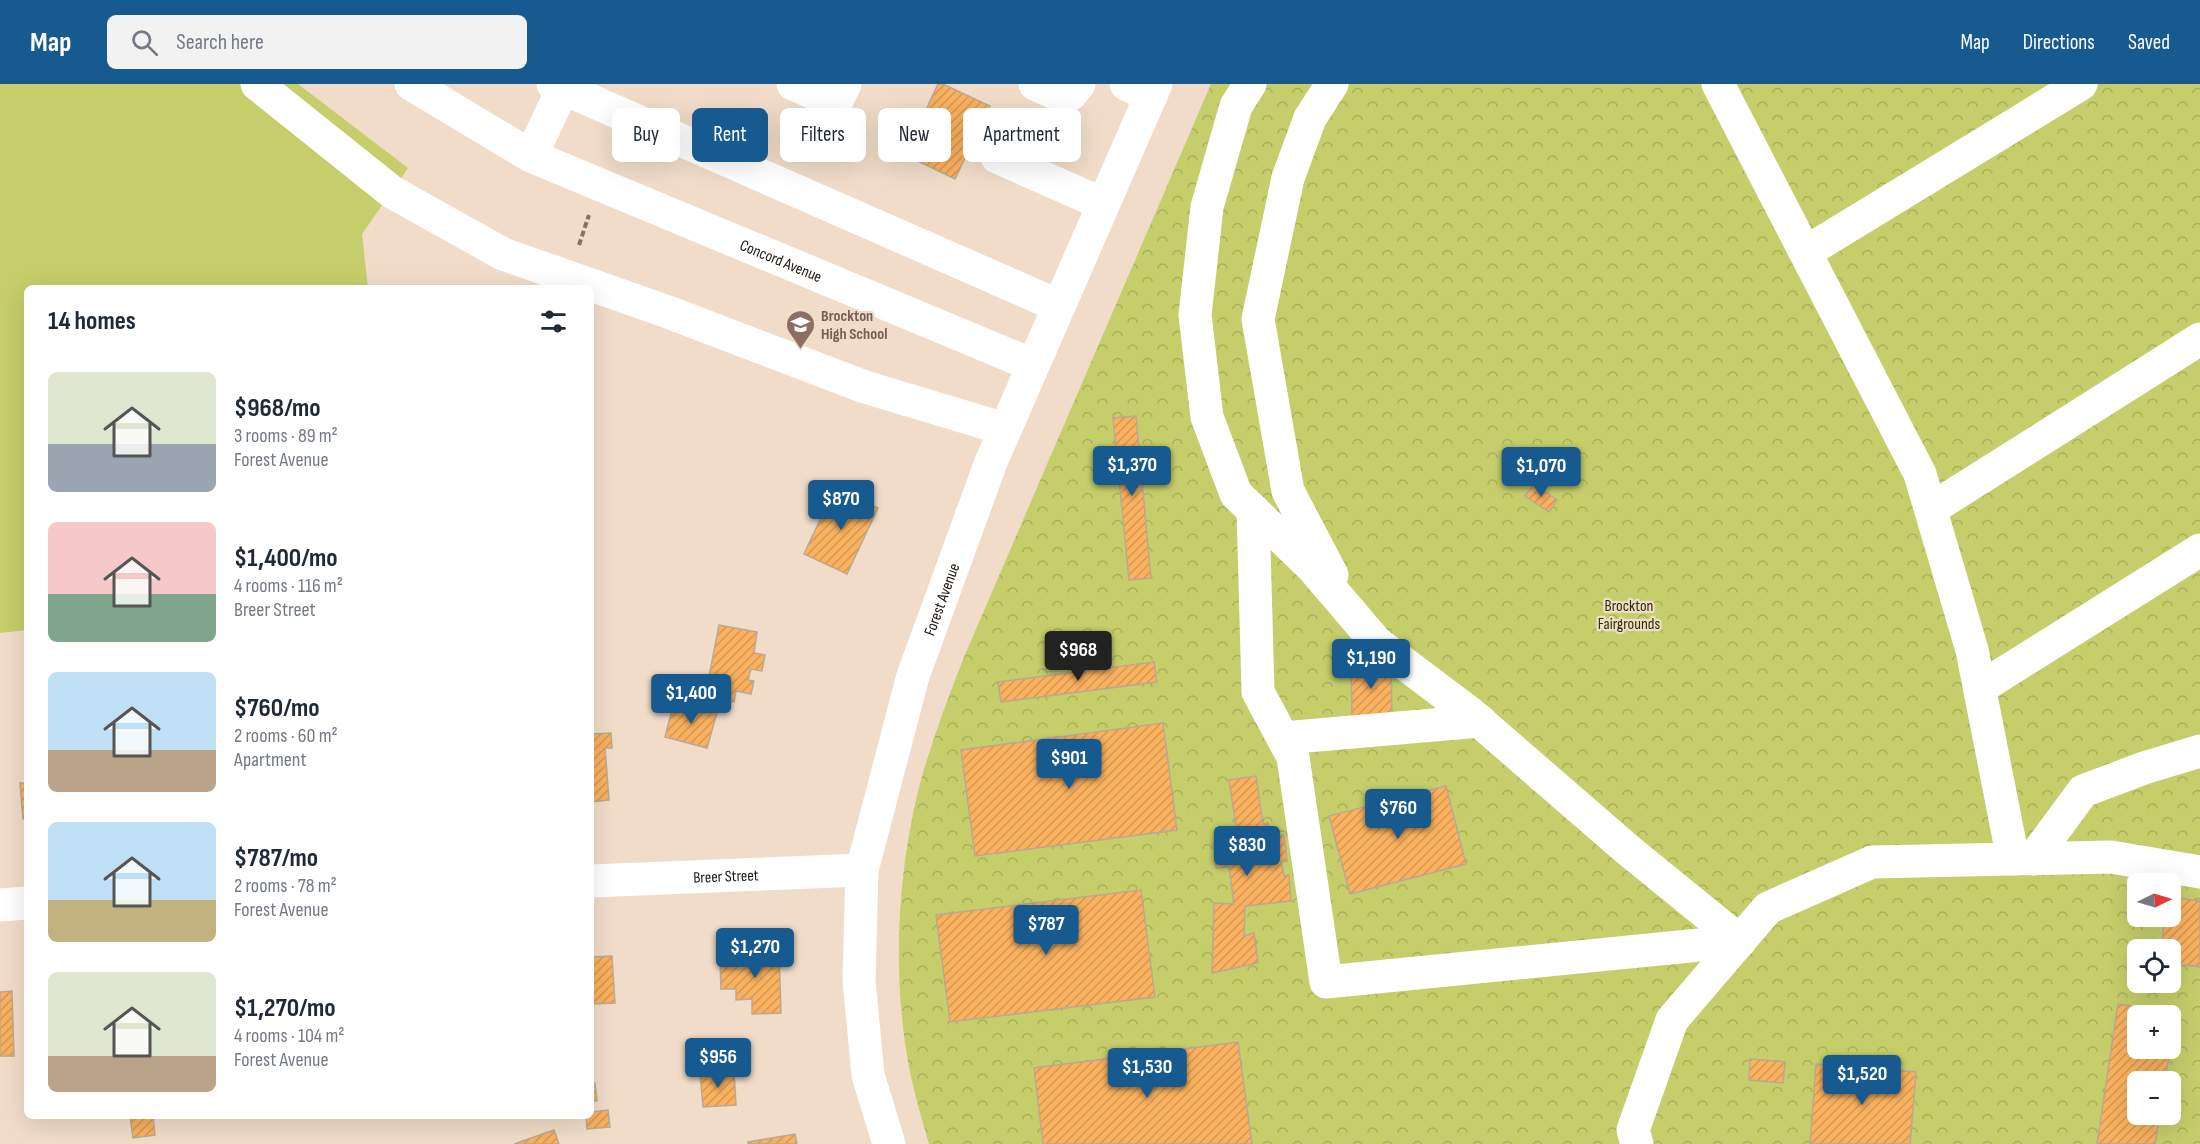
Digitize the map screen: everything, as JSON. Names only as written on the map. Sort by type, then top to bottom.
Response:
[{"type":"street","points":[[257,84],[392,192],[503,254],[591,285]]},
{"type":"street","name":"Concord Avenue","points":[[411,84],[531,156],[1033,364]]},
{"type":"street","points":[[793,84],[837,103],[845,84]]},
{"type":"street","points":[[1035,84],[1058,94],[1071,94],[1079,84]]},
{"type":"street","points":[[1250,84],[1236,106],[1207,207],[1195,315],[1207,417],[1236,494],[1312,567],[1377,644],[1480,721],[1628,850],[1740,941]]},
{"type":"street","points":[[1332,84],[1310,118],[1288,178],[1258,319],[1288,491],[1355,619]]},
{"type":"street","points":[[1718,84],[1920,474],[1972,650],[2023,859]]},
{"type":"street","points":[[1806,252],[2081,84]]},
{"type":"street","points":[[531,156],[558,86],[1059,306]]},
{"type":"street","name":"Forest Avenue","points":[[889,1144],[868,1075],[861,1004],[859,980],[862,870],[914,676],[991,462],[1103,204],[1144,88]]},
{"type":"street","points":[[1008,162],[1103,204]]},
{"type":"street","points":[[594,286],[865,387],[1005,429]]},
{"type":"street","points":[[1931,508],[2200,339]]},
{"type":"street","points":[[1253,510],[1258,692],[1293,757],[1326,982],[1740,941]]},
{"type":"street","points":[[1980,688],[2200,550]]},
{"type":"street","points":[[1283,738],[1480,721]]},
{"type":"street","points":[[2023,859],[2083,791],[2144,768],[2200,751]]},
{"type":"street","points":[[1637,1144],[1633,1130],[1672,1020],[1768,908],[1872,862],[2110,857],[2200,872]]},
{"type":"street","name":"Breer Street","points":[[594,881],[862,870]]},
{"type":"street","points":[[0,904],[24,903]]},
{"type":"green space","points":[[0,84],[298,84],[408,168],[362,234],[368,285],[24,285],[24,630],[0,633]]},
{"type":"green space","name":"Brockton Fairgrounds","points":[[1211,84],[2200,84],[2200,1144],[929,1144],[913,1086],[905,1042],[899,970],[899,934],[905,862],[918,791],[964,657]]},
{"type":"building","points":[[938,84],[943,84],[990,106],[989,108],[963,108],[963,162],[955,179],[920,162],[951,162],[951,108],[927,108]]},
{"type":"building","points":[[1136,416],[1151,578],[1129,580],[1113,418]]},
{"type":"building","points":[[1534,484],[1557,500],[1549,512],[1525,496]]},
{"type":"building","points":[[835,488],[878,508],[847,574],[804,554]]},
{"type":"building","points":[[719,625],[757,632],[754,653],[765,655],[762,671],[751,669],[748,680],[754,681],[751,694],[736,691],[734,702],[705,697]]},
{"type":"building","points":[[1154,662],[1157,682],[1001,702],[998,682]]},
{"type":"building","points":[[1351,664],[1391,664],[1392,716],[1352,717]]},
{"type":"building","points":[[674,702],[717,713],[707,748],[665,737]]},
{"type":"building","points":[[1163,723],[1177,830],[975,856],[961,750]]},
{"type":"building","points":[[611,733],[612,748],[605,748],[609,800],[594,802],[594,734]]},
{"type":"building","points":[[1256,776],[1263,824],[1268,823],[1270,837],[1284,835],[1287,861],[1281,862],[1284,876],[1289,875],[1291,901],[1245,906],[1244,936],[1254,933],[1258,963],[1212,973],[1214,903],[1234,904],[1229,867],[1216,868],[1213,843],[1238,840],[1229,780]]},
{"type":"building","points":[[20,783],[24,783],[23,819]]},
{"type":"building","points":[[1446,786],[1466,864],[1350,894],[1329,816]]},
{"type":"building","points":[[1141,890],[1155,997],[950,1022],[936,915]]},
{"type":"building","points":[[2181,898],[2200,901],[2200,967],[2181,964],[2181,939],[2162,939],[2164,927],[2181,927]]},
{"type":"building","points":[[761,944],[773,944],[773,950],[779,950],[781,1013],[752,1014],[752,999],[736,1000],[736,989],[721,989],[720,963],[735,963],[735,952],[762,952]]},
{"type":"building","points":[[612,956],[615,1003],[594,1004],[594,957]]},
{"type":"building","points":[[12,991],[14,1056],[0,1056],[0,992]]},
{"type":"building","points":[[2118,1004],[2127,1005],[2127,1059],[2168,1059],[2167,1071],[2127,1071],[2127,1125],[2158,1125],[2155,1144],[2097,1144]]},
{"type":"building","points":[[1238,1042],[1252,1144],[1043,1144],[1034,1068]]},
{"type":"building","points":[[1750,1059],[1785,1062],[1783,1083],[1749,1080]]},
{"type":"building","points":[[1816,1064],[1916,1072],[1910,1144],[1810,1144]]},
{"type":"building","points":[[734,1070],[736,1105],[703,1107],[700,1073]]},
{"type":"building","points":[[594,1083],[595,1083],[597,1101],[594,1101]]},
{"type":"building","points":[[608,1110],[610,1127],[587,1129],[586,1119],[594,1119],[594,1112]]},
{"type":"building","points":[[130,1119],[153,1119],[155,1135],[133,1138]]},
{"type":"building","points":[[554,1130],[559,1144],[514,1144]]},
{"type":"building","points":[[795,1134],[797,1144],[748,1144],[748,1142]]},
{"type":"place","name":"Brockton High School","points":[[800,350]]}]
